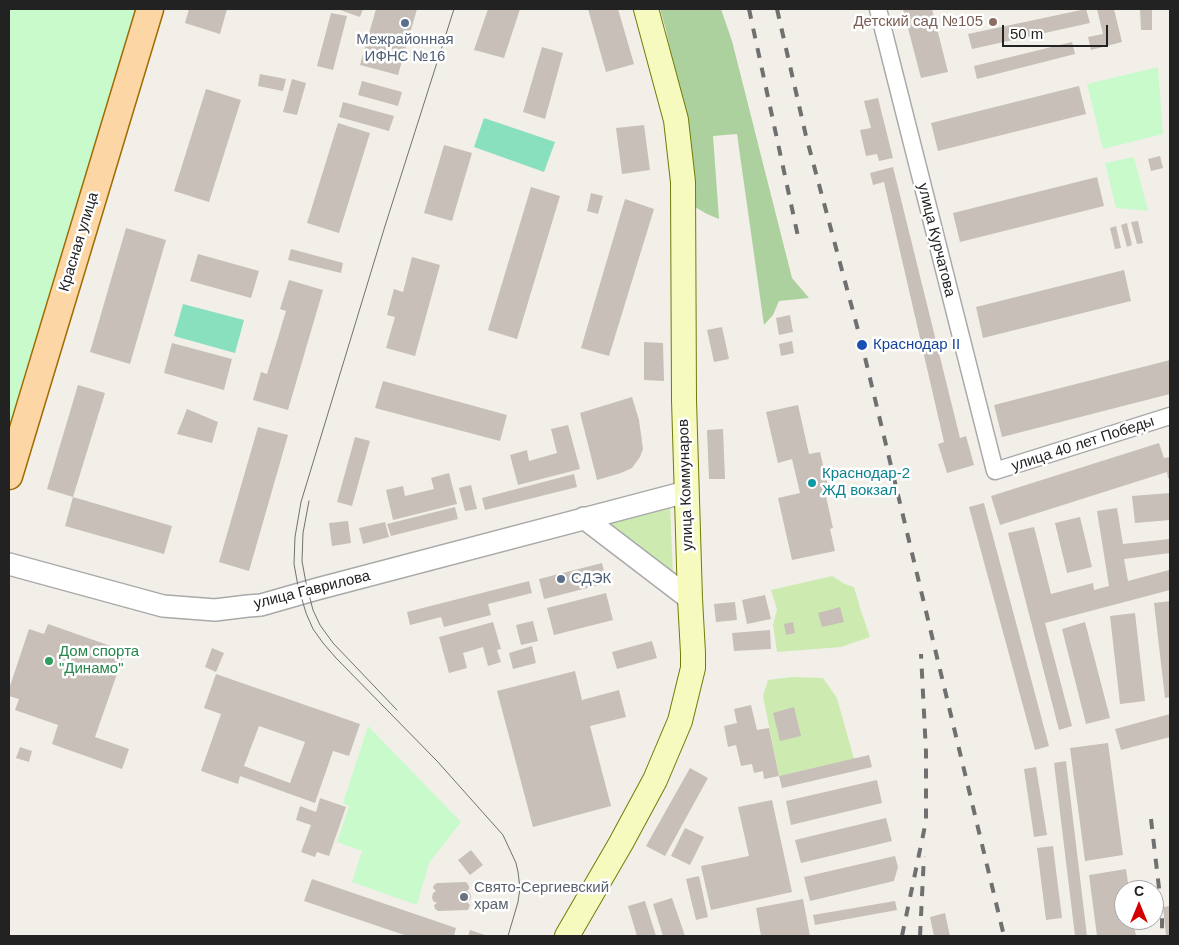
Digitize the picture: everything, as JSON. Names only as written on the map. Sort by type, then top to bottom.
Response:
[{"type":"main road","name":"Красная улица","points":[[9,476],[150,9]]},
{"type":"main road","name":"улица Коммунаров","points":[[567,936],[641,806],[668,750],[680,721],[693,668],[684,400],[683,182],[676,120],[646,9]]},
{"type":"street","name":"улица Курчатова","points":[[878,9],[995,471]]},
{"type":"street","name":"улица 40 лет Победы","points":[[995,471],[1170,416]]},
{"type":"street","name":"улица Гаврилова","points":[[9,564],[162,606],[215,610],[260,605],[686,492]]},
{"type":"street","points":[[584,518],[690,599]]},
{"type":"green space","points":[[9,9],[138,9],[9,438]]},
{"type":"green space","points":[[660,9],[721,9],[732,41],[792,278],[809,298],[779,301],[773,315],[764,325],[737,134],[713,136],[719,219],[695,207],[692,157]]},
{"type":"green space","points":[[1158,67],[1163,134],[1103,149],[1087,84]]},
{"type":"green space","points":[[484,118],[555,142],[544,172],[474,147]]},
{"type":"green space","points":[[1134,157],[1148,211],[1116,208],[1105,163]]},
{"type":"green space","points":[[183,304],[244,320],[235,353],[174,336]]},
{"type":"green space","points":[[670,504],[673,574],[601,520]]},
{"type":"green space","points":[[832,576],[854,587],[870,637],[841,647],[777,652],[773,625],[777,609],[771,590]]},
{"type":"green space","points":[[792,677],[823,678],[837,698],[854,759],[779,776],[763,696],[768,680]]},
{"type":"green space","points":[[368,726],[461,822],[429,863],[417,905],[352,882],[362,851],[337,842],[349,806],[343,803]]},
{"type":"building","points":[[189,9],[227,9],[220,34],[185,23]]},
{"type":"building","points":[[341,9],[363,9],[360,17]]},
{"type":"building","points":[[376,9],[417,9],[398,75],[360,65]]},
{"type":"building","points":[[488,9],[520,9],[504,58],[474,50]]},
{"type":"building","points":[[588,9],[618,9],[634,64],[606,72]]},
{"type":"building","points":[[903,9],[932,9],[948,72],[921,78]]},
{"type":"building","points":[[1086,9],[1090,23],[972,49],[968,34]]},
{"type":"building","points":[[1097,9],[1114,9],[1122,42],[1091,50],[1088,37],[1103,34]]},
{"type":"building","points":[[1140,9],[1152,9],[1152,30],[1141,30]]},
{"type":"building","points":[[331,13],[347,16],[333,70],[317,66]]},
{"type":"building","points":[[1072,42],[1075,54],[977,79],[974,66]]},
{"type":"building","points":[[542,47],[563,53],[545,119],[523,112]]},
{"type":"building","points":[[260,74],[286,79],[283,91],[258,86]]},
{"type":"building","points":[[292,79],[306,83],[297,115],[283,112]]},
{"type":"building","points":[[362,81],[402,92],[398,106],[358,95]]},
{"type":"building","points":[[1079,86],[1086,114],[938,151],[931,123]]},
{"type":"building","points":[[206,89],[241,100],[209,202],[174,191]]},
{"type":"building","points":[[878,98],[893,158],[879,161],[877,154],[866,156],[860,130],[871,128],[864,101]]},
{"type":"building","points":[[343,102],[394,116],[389,131],[339,117]]},
{"type":"building","points":[[338,123],[370,133],[339,233],[307,223]]},
{"type":"building","points":[[644,125],[650,170],[622,174],[616,128]]},
{"type":"building","points":[[444,145],[472,153],[452,221],[424,213]]},
{"type":"building","points":[[1160,156],[1163,168],[1151,171],[1148,159]]},
{"type":"building","points":[[893,167],[960,438],[966,436],[974,465],[947,473],[938,444],[944,442],[884,182],[873,185],[870,173]]},
{"type":"building","points":[[1097,177],[1104,206],[960,242],[953,213]]},
{"type":"building","points":[[531,187],[560,196],[517,339],[488,330]]},
{"type":"building","points":[[591,193],[603,196],[598,214],[587,211]]},
{"type":"building","points":[[625,199],[654,209],[609,356],[581,348]]},
{"type":"building","points":[[1138,221],[1143,243],[1137,244],[1131,222]]},
{"type":"building","points":[[1127,223],[1132,245],[1127,247],[1121,225]]},
{"type":"building","points":[[1116,226],[1121,248],[1115,249],[1110,228]]},
{"type":"building","points":[[126,228],[166,240],[130,364],[90,352]]},
{"type":"building","points":[[291,249],[343,263],[341,273],[288,260]]},
{"type":"building","points":[[198,254],[259,271],[251,298],[190,281]]},
{"type":"building","points":[[412,257],[440,265],[415,356],[386,348],[395,317],[387,315],[394,289],[403,292]]},
{"type":"building","points":[[1124,270],[1131,301],[983,338],[976,307]]},
{"type":"building","points":[[289,280],[323,290],[288,410],[253,400],[261,372],[267,374],[286,311],[280,309]]},
{"type":"building","points":[[790,315],[793,332],[779,335],[776,318]]},
{"type":"building","points":[[722,327],[729,359],[714,362],[707,330]]},
{"type":"building","points":[[792,341],[794,353],[781,356],[779,344]]},
{"type":"building","points":[[644,342],[663,343],[664,381],[644,380]]},
{"type":"building","points":[[172,343],[232,359],[224,390],[164,373]]},
{"type":"building","points":[[1170,360],[1170,394],[1002,437],[994,405]]},
{"type":"building","points":[[383,381],[507,415],[500,441],[375,408]]},
{"type":"building","points":[[78,385],[105,393],[73,497],[47,489]]},
{"type":"building","points":[[632,397],[639,420],[643,449],[640,457],[632,468],[597,480],[580,413]]},
{"type":"building","name":"Краснодар-2 ЖД вокзал","points":[[798,405],[809,454],[820,452],[829,491],[825,492],[833,528],[830,529],[835,551],[792,560],[778,498],[800,493],[792,459],[778,463],[766,412]]},
{"type":"building","points":[[187,409],[218,422],[212,443],[177,434]]},
{"type":"building","points":[[568,425],[580,469],[518,485],[510,455],[527,450],[529,461],[557,453],[551,429]]},
{"type":"building","points":[[258,427],[288,435],[249,571],[219,562]]},
{"type":"building","points":[[723,429],[725,479],[709,479],[707,430]]},
{"type":"building","points":[[355,437],[370,441],[352,506],[337,502]]},
{"type":"building","points":[[1159,443],[1164,458],[1170,457],[1170,478],[1168,478],[1167,472],[1000,525],[991,496]]},
{"type":"building","points":[[449,473],[457,504],[393,520],[386,490],[403,486],[405,496],[434,489],[431,478]]},
{"type":"building","points":[[574,474],[577,487],[485,510],[482,498]]},
{"type":"building","points":[[471,485],[477,509],[465,511],[459,488]]},
{"type":"building","points":[[1170,493],[1170,520],[1135,523],[1132,496]]},
{"type":"building","points":[[73,497],[172,526],[164,554],[65,526]]},
{"type":"building","points":[[984,503],[1049,746],[1035,750],[969,507]]},
{"type":"building","points":[[455,507],[458,519],[391,536],[387,524]]},
{"type":"building","points":[[1117,508],[1123,544],[1170,539],[1170,553],[1124,559],[1128,581],[1169,570],[1170,590],[1045,623],[1072,726],[1059,730],[1008,533],[1034,527],[1051,594],[1093,583],[1094,590],[1109,586],[1097,511]]},
{"type":"building","points":[[1080,517],[1092,567],[1067,573],[1055,523]]},
{"type":"building","points":[[348,521],[351,543],[332,546],[329,523]]},
{"type":"building","points":[[385,522],[389,537],[363,544],[359,528]]},
{"type":"building","points":[[602,563],[607,583],[544,599],[539,579]]},
{"type":"building","points":[[529,581],[532,593],[488,604],[491,615],[444,627],[441,617],[410,625],[407,612]]},
{"type":"building","points":[[606,593],[613,620],[554,635],[547,608]]},
{"type":"building","points":[[765,595],[771,619],[747,624],[742,600]]},
{"type":"building","points":[[1170,601],[1170,697],[1165,698],[1154,603]]},
{"type":"building","points":[[735,602],[737,620],[716,622],[714,604]]},
{"type":"building","points":[[840,607],[844,622],[822,627],[818,613]]},
{"type":"building","points":[[1135,613],[1145,701],[1120,704],[1110,616]]},
{"type":"building","points":[[533,621],[538,641],[521,645],[516,625]]},
{"type":"building","points":[[493,622],[501,649],[497,650],[501,662],[488,666],[483,647],[463,653],[467,668],[449,673],[439,637]]},
{"type":"building","points":[[793,622],[795,633],[786,635],[784,624]]},
{"type":"building","points":[[1085,622],[1110,718],[1086,724],[1062,629]]},
{"type":"building","points":[[48,624],[125,651],[95,737],[129,749],[122,769],[52,744],[58,725],[15,710],[19,699],[9,696],[9,689],[29,629],[44,634]]},
{"type":"building","points":[[770,630],[771,649],[734,651],[732,633]]},
{"type":"building","points":[[652,641],[657,658],[617,669],[612,652]]},
{"type":"building","points":[[532,646],[536,663],[513,669],[509,653]]},
{"type":"building","points":[[212,648],[224,653],[216,672],[205,667]]},
{"type":"building","points":[[575,671],[582,700],[619,690],[626,717],[590,726],[611,806],[533,827],[497,691]]},
{"type":"building","points":[[216,674],[360,724],[349,756],[333,751],[315,803],[240,776],[238,784],[201,771],[221,714],[204,708]],"holes":[[[259,726],[305,742],[290,783],[244,766]]]},
{"type":"building","points":[[751,705],[757,730],[769,728],[779,776],[764,779],[763,771],[754,773],[752,764],[741,766],[736,745],[728,747],[724,726],[737,723],[734,709]]},
{"type":"building","points":[[794,707],[801,736],[780,741],[773,713]]},
{"type":"building","points":[[1170,714],[1170,737],[1121,750],[1115,729]]},
{"type":"building","points":[[1108,743],[1123,855],[1085,861],[1070,748]]},
{"type":"building","points":[[20,747],[32,751],[29,762],[16,758]]},
{"type":"building","points":[[869,755],[872,767],[782,788],[779,776]]},
{"type":"building","points":[[1066,761],[1087,936],[1075,936],[1054,763]]},
{"type":"building","points":[[1036,767],[1047,835],[1034,837],[1024,769]]},
{"type":"building","points":[[690,768],[708,778],[665,856],[646,846]]},
{"type":"building","points":[[877,780],[882,803],[791,825],[786,801]]},
{"type":"building","points":[[320,798],[346,807],[329,856],[317,852],[315,857],[301,852],[311,825],[296,820],[300,806],[316,812]]},
{"type":"building","points":[[772,800],[792,892],[711,910],[701,866],[749,856],[738,807]]},
{"type":"building","points":[[886,818],[892,841],[801,863],[795,840]]},
{"type":"building","points":[[685,828],[704,837],[690,865],[671,856]]},
{"type":"building","points":[[1053,846],[1062,918],[1046,920],[1037,848]]},
{"type":"building","points":[[471,850],[483,865],[470,875],[458,860]]},
{"type":"building","points":[[895,856],[898,867],[894,881],[810,901],[804,877]]},
{"type":"building","points":[[1126,869],[1128,880],[1114,880],[1114,930],[1135,930],[1136,936],[1097,936],[1089,875]]},
{"type":"building","points":[[699,876],[708,917],[696,920],[686,879]]},
{"type":"building","points":[[312,879],[456,928],[454,936],[407,936],[304,901]]},
{"type":"building","name":"Свято-Сергиевский храм","points":[[466,882],[469,886],[467,891],[471,897],[467,902],[470,905],[468,910],[438,911],[435,909],[434,905],[437,903],[433,901],[432,897],[436,891],[433,888],[434,885],[437,883]]},
{"type":"building","points":[[672,898],[685,936],[663,936],[653,904]]},
{"type":"building","points":[[803,899],[810,936],[761,936],[756,908]]},
{"type":"building","points":[[645,901],[656,936],[637,936],[628,906]]},
{"type":"building","points":[[895,901],[897,910],[815,925],[813,915]]},
{"type":"building","points":[[1170,906],[1170,936],[1166,936],[1164,907]]},
{"type":"building","points":[[945,913],[950,936],[934,936],[930,917]]},
{"type":"building","points":[[470,930],[488,936],[468,936]]},
{"type":"tram line","points":[[454,9],[385,226],[301,502],[295,537],[294,564],[306,613],[313,629],[323,643],[437,761],[503,835],[516,863],[520,888],[508,936]]},
{"type":"tram line","points":[[309,501],[303,533],[302,561],[313,610],[320,625],[333,643],[397,710]]},
{"type":"railway","points":[[749,9],[799,241]]},
{"type":"railway","points":[[777,9],[806,136],[862,345],[1004,936]]},
{"type":"railway","points":[[902,936],[926,821],[926,752],[921,654]]},
{"type":"railway","points":[[1151,819],[1162,914],[1162,936]]},
{"type":"railway","points":[[920,936],[924,856]]},
{"type":"place","name":"Детский сад №105","points":[[993,22]]},
{"type":"place","name":"Межрайонная ИФНС №16","points":[[405,23]]},
{"type":"place","name":"Краснодар II","points":[[862,345]]},
{"type":"place","name":"Краснодар-2 ЖД вокзал","points":[[812,483]]},
{"type":"place","name":"СДЭК","points":[[561,579]]},
{"type":"place","name":"Дом спорта \"Динамо\"","points":[[49,661]]},
{"type":"place","name":"Свято-Сергиевский храм","points":[[464,897]]}]
